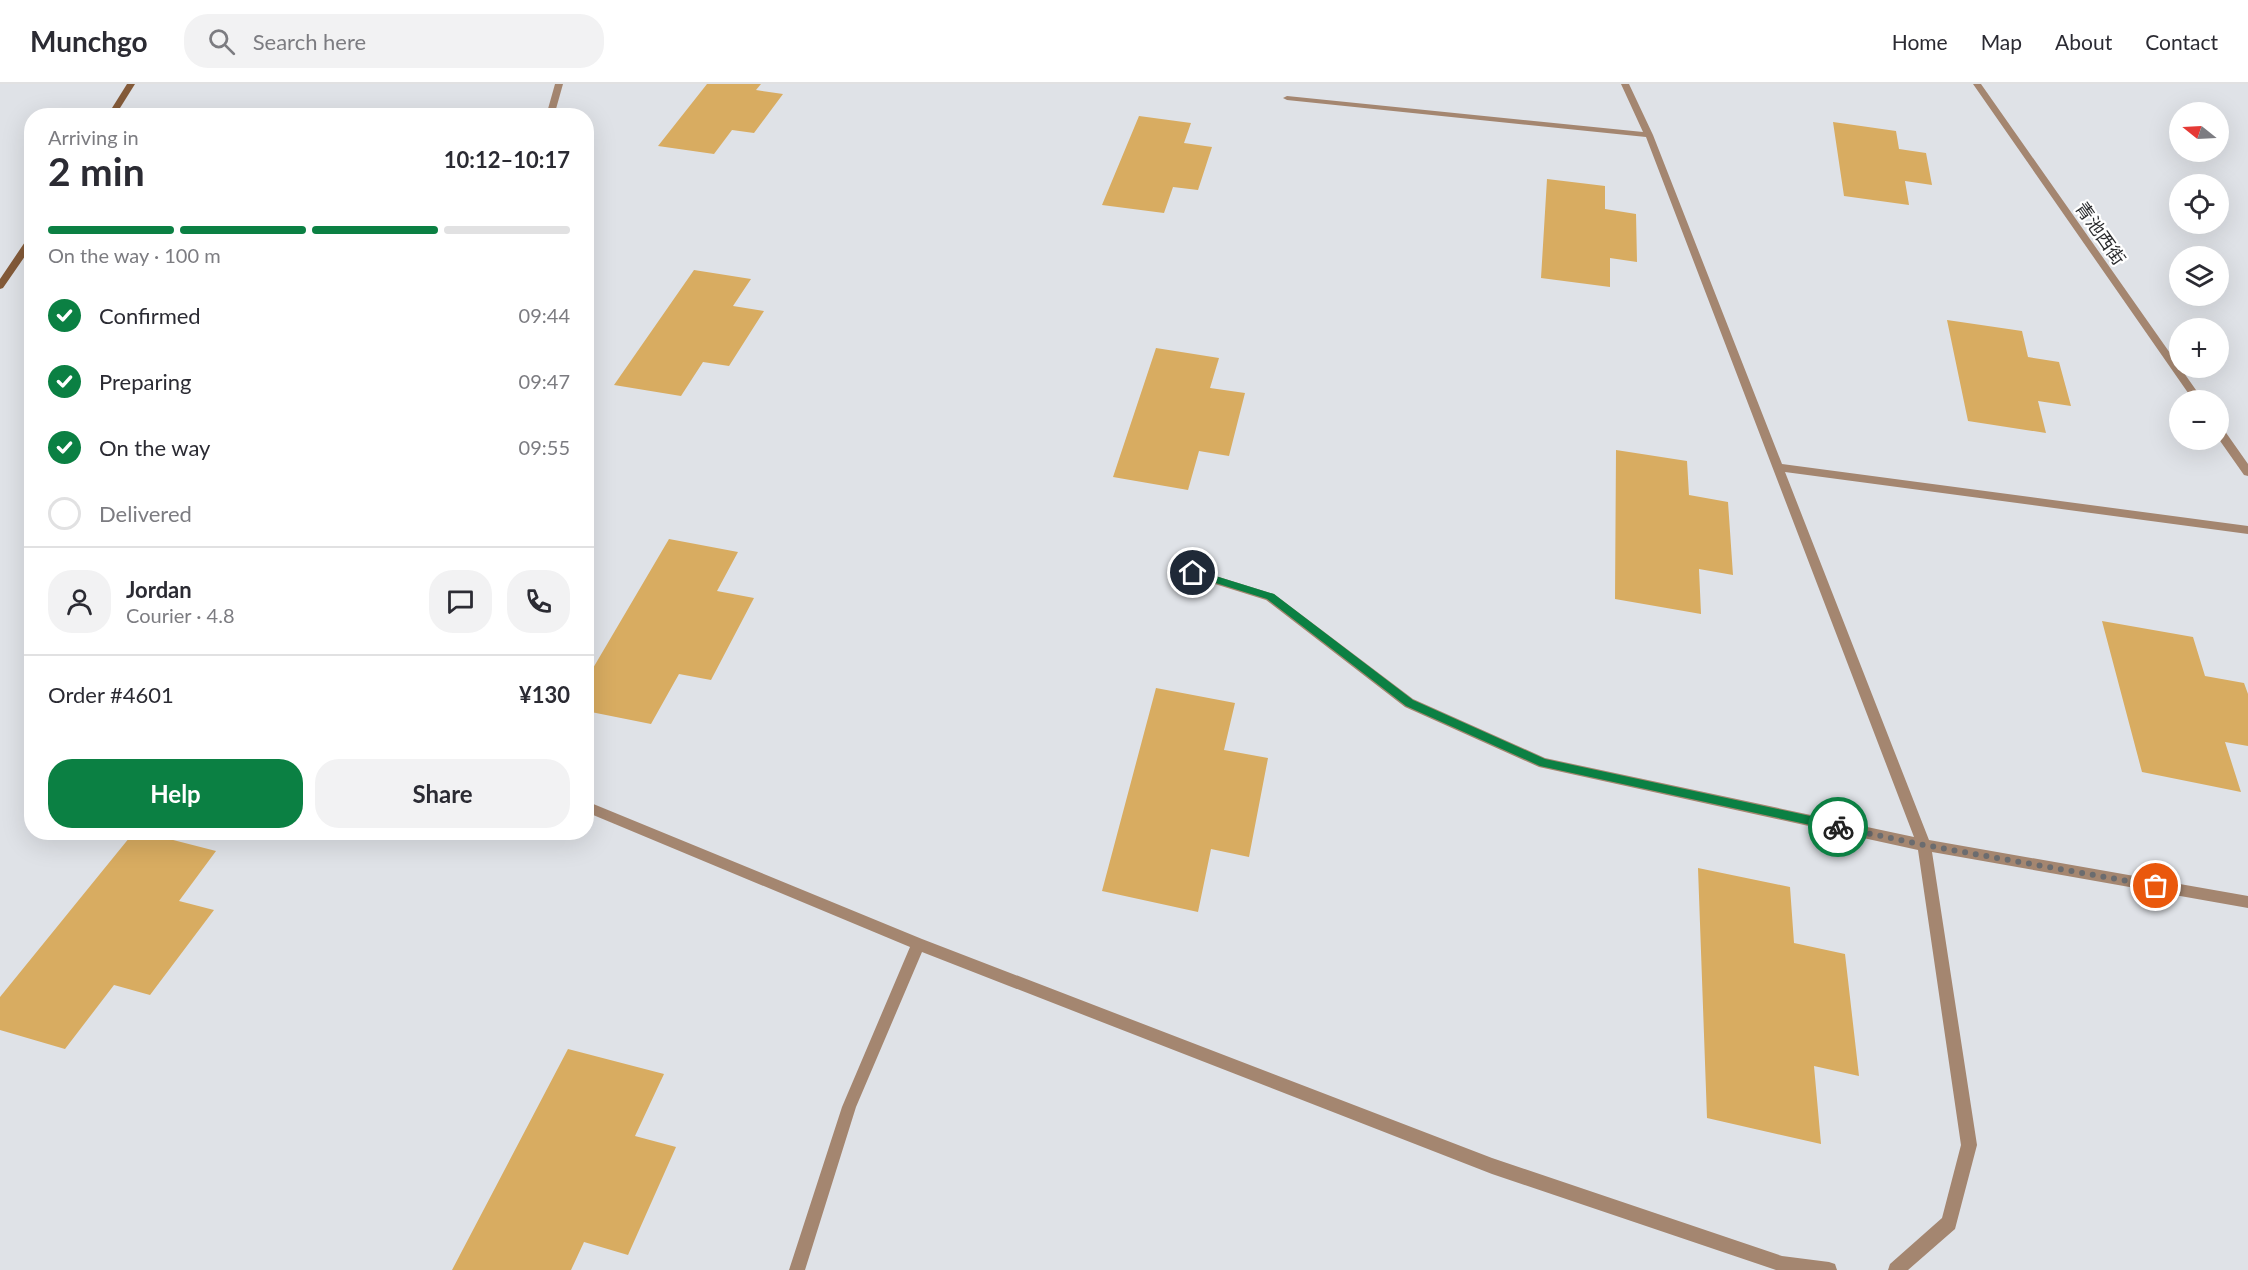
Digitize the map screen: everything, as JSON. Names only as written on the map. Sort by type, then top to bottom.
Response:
[{"type":"main road","points":[[116,108],[131,84]]},
{"type":"main road","points":[[0,286],[24,250]]},
{"type":"street","points":[[552,108],[558,84]]},
{"type":"street","points":[[1625,84],[1648,135],[1924,845],[1969,1145],[1949,1223],[1896,1270]]},
{"type":"street","name":"青池西街","points":[[1977,84],[2191,390]]},
{"type":"street","points":[[1287,98],[1648,135]]},
{"type":"street","points":[[2229,445],[2248,472]]},
{"type":"street","points":[[1777,467],[2248,530]]},
{"type":"street","points":[[1174,567],[1270,597],[1409,703],[1543,763],[1924,845],[2248,902]]},
{"type":"street","points":[[594,809],[918,944],[1492,1166],[1782,1264],[1829,1270]]},
{"type":"street","points":[[797,1270],[849,1107],[918,944]]},
{"type":"building","points":[[707,84],[761,84],[756,90],[783,94],[754,133],[732,130],[714,154],[658,146]]},
{"type":"building","points":[[1139,116],[1191,123],[1184,143],[1212,147],[1198,190],[1173,187],[1164,213],[1102,205]]},
{"type":"building","points":[[1833,122],[1896,131],[1899,149],[1926,153],[1932,185],[1905,181],[1909,205],[1844,196]]},
{"type":"building","points":[[1547,179],[1605,186],[1605,209],[1636,214],[1637,262],[1610,258],[1610,287],[1541,278]]},
{"type":"building","points":[[694,270],[751,279],[733,306],[764,311],[729,366],[703,362],[681,396],[614,385]]},
{"type":"building","points":[[1947,320],[2022,331],[2028,357],[2059,362],[2071,406],[2038,401],[2046,433],[1968,421]]},
{"type":"building","points":[[1156,348],[1219,358],[1210,388],[1245,393],[1229,456],[1199,451],[1188,490],[1113,477]]},
{"type":"building","points":[[1616,450],[1687,461],[1689,495],[1728,502],[1733,575],[1699,569],[1701,614],[1615,599]]},
{"type":"building","points":[[669,539],[738,552],[717,591],[754,598],[711,680],[679,674],[651,724],[594,713],[594,666]]},
{"type":"building","points":[[2102,621],[2193,637],[2205,676],[2244,683],[2248,694],[2248,746],[2225,742],[2241,792],[2142,772]]},
{"type":"building","points":[[1156,688],[1235,703],[1224,750],[1268,758],[1249,857],[1211,849],[1198,912],[1102,891]]},
{"type":"building","points":[[128,840],[173,840],[216,851],[179,901],[214,910],[150,995],[114,985],[65,1049],[0,1030],[0,997]]},
{"type":"building","points":[[1698,868],[1790,887],[1794,943],[1845,954],[1859,1076],[1814,1066],[1821,1144],[1707,1118]]},
{"type":"building","points":[[568,1049],[664,1074],[635,1136],[676,1147],[628,1255],[584,1242],[571,1270],[452,1270]]},
{"type":"way so far","points":[[1838,827],[1924,845],[2156,886]]},
{"type":"route","points":[[1193,573],[1270,597],[1409,703],[1543,763],[1838,827]]}]
